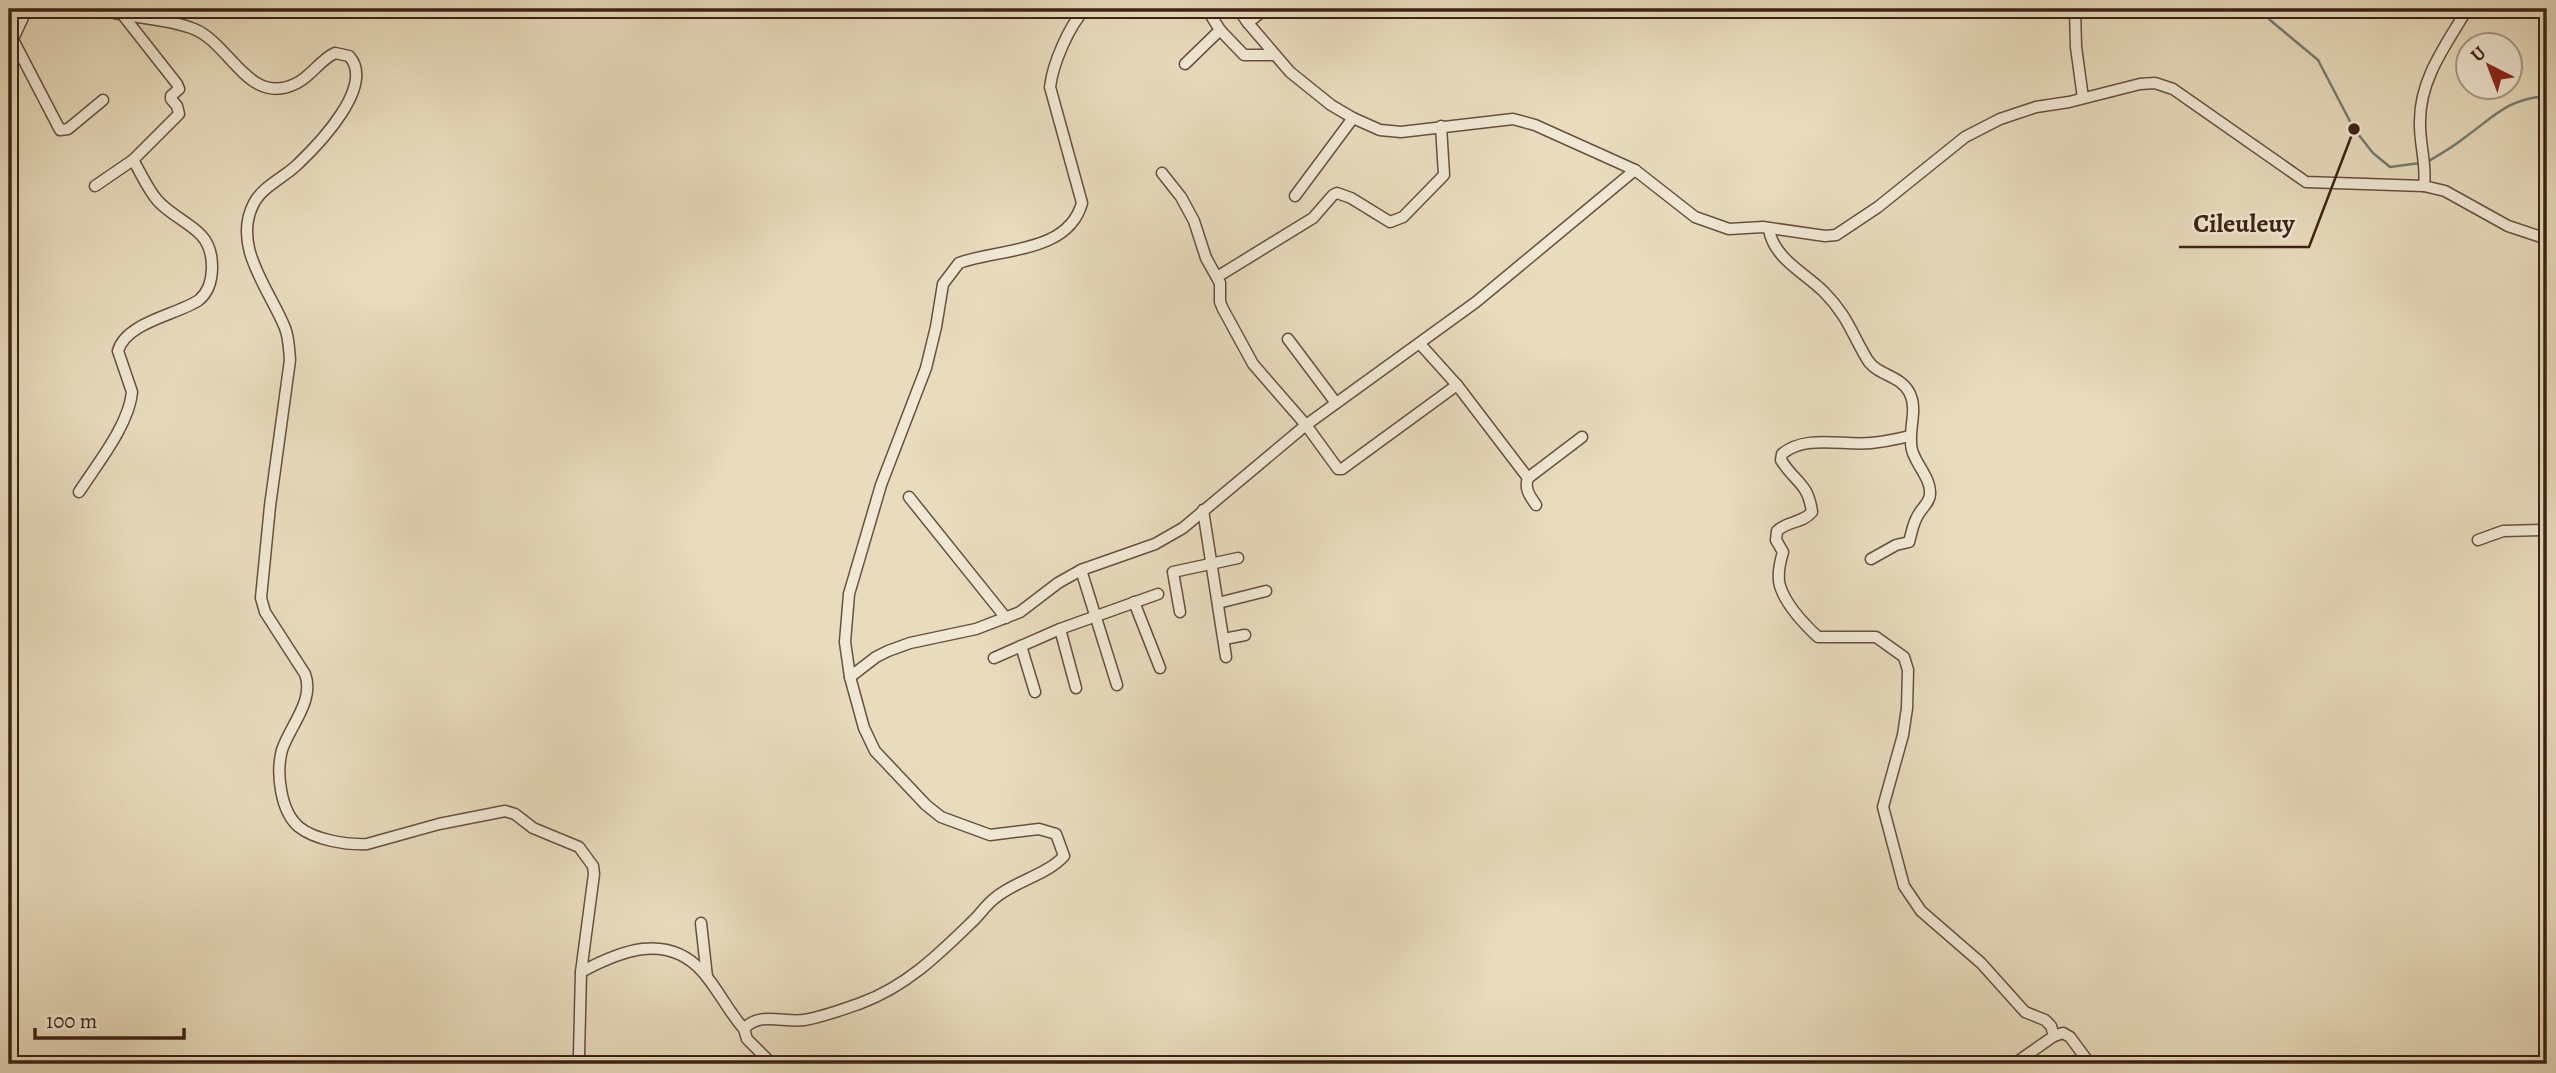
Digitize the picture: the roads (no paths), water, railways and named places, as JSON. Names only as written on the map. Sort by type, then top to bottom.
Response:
[{"type":"street","points":[[27,9],[11,36],[60,130],[68,129],[103,100]]},
{"type":"street","points":[[99,9],[178,24],[205,34],[248,78],[263,87],[277,88],[295,84],[335,53],[349,56],[356,69],[355,83],[340,117],[296,166],[258,198],[251,211],[248,227],[256,273],[285,329],[290,360],[270,506],[261,598],[265,612],[309,684],[304,703],[281,754],[280,784],[294,822],[305,831],[341,843],[367,844],[439,824],[505,811],[515,814],[533,828],[579,848],[593,866],[594,874],[581,972],[579,1055],[583,1064]]},
{"type":"street","points":[[744,1029],[750,1022],[758,1019],[803,1020],[862,1003],[903,984],[951,943],[994,899],[1033,875],[1052,867],[1064,856],[1056,834],[1040,829],[990,835],[941,817],[926,805],[874,751],[864,727],[850,677],[845,642],[849,594],[881,485],[926,368],[943,285],[959,262],[1019,250],[1045,240],[1070,226],[1079,212],[1082,203],[1050,87],[1053,69],[1074,24],[1085,9]]},
{"type":"street","points":[[1206,9],[1220,30],[1244,55],[1274,55]]},
{"type":"street","points":[[1238,9],[1290,72],[1314,93],[1353,118],[1380,130],[1401,132],[1513,119],[1535,125],[1635,170],[1695,217],[1729,229],[1763,227],[1825,236],[1836,235],[1878,207],[1965,137],[2000,119],[2036,107],[2155,83],[2173,89],[2306,182],[2424,186],[2445,191],[2489,217],[2547,239]]},
{"type":"street","points":[[1248,23],[1265,9]]},
{"type":"street","points":[[2075,9],[2076,47],[2083,98]]},
{"type":"street","points":[[95,186],[133,160],[179,114],[171,96],[179,89],[122,14]]},
{"type":"street","points":[[2424,186],[2425,163],[2420,142],[2421,105],[2429,74],[2463,16]]},
{"type":"street","points":[[1185,64],[1220,30]]},
{"type":"street","points":[[1295,196],[1353,118]]},
{"type":"street","points":[[1217,277],[1313,218],[1336,193],[1351,198],[1390,222],[1403,217],[1444,175],[1441,126]]},
{"type":"street","points":[[79,492],[122,424],[132,399],[118,351],[120,345],[143,324],[196,302],[206,293],[211,281],[211,260],[204,239],[159,202],[133,160]]},
{"type":"street","points":[[850,677],[888,651],[910,643],[976,629],[1020,612],[1058,583],[1081,570],[1155,544],[1183,527],[1306,425],[1421,345],[1476,302],[1635,170]]},
{"type":"street","points":[[1162,173],[1188,208],[1206,258],[1217,277],[1221,289],[1220,302],[1253,364],[1306,425],[1338,469],[1342,469],[1457,385]]},
{"type":"street","points":[[1769,229],[1774,246],[1823,291],[1844,315],[1873,366],[1909,391],[1913,411],[1910,436],[1917,463],[1930,488],[1929,499],[1917,515],[1909,542],[1896,544],[1871,559]]},
{"type":"street","points":[[1288,339],[1336,403]]},
{"type":"street","points":[[1421,345],[1457,385],[1528,478]]},
{"type":"street","points":[[1910,436],[1871,443],[1814,443],[1788,449],[1783,454],[1785,467],[1807,489],[1812,512],[1805,518],[1785,524],[1775,535],[1783,552],[1780,585],[1799,615],[1818,637],[1876,637],[1904,657],[1908,670],[1907,708],[1903,735],[1883,807],[1904,886],[1921,911],[1981,963],[2025,1012],[2045,1020],[2051,1026],[2054,1036]]},
{"type":"street","points":[[1536,505],[1528,494],[1528,478],[1582,437]]},
{"type":"street","points":[[909,497],[1006,618]]},
{"type":"street","points":[[1203,510],[1226,657]]},
{"type":"street","points":[[2478,540],[2503,531],[2547,530]]},
{"type":"street","points":[[1180,612],[1174,572],[1238,558]]},
{"type":"street","points":[[1081,570],[1117,685]]},
{"type":"street","points":[[1218,603],[1266,591]]},
{"type":"street","points":[[994,657],[1060,629],[1158,594]]},
{"type":"street","points":[[1134,602],[1160,668]]},
{"type":"street","points":[[1060,629],[1076,688]]},
{"type":"street","points":[[1224,639],[1245,635]]},
{"type":"street","points":[[1021,646],[1035,692]]},
{"type":"street","points":[[701,923],[707,977]]},
{"type":"street","points":[[581,972],[611,956],[646,947],[686,959],[707,977],[744,1029],[747,1039],[772,1064]]},
{"type":"street","points":[[2014,1064],[2054,1036],[2063,1033],[2070,1037],[2090,1064]]},
{"type":"waterway","points":[[2260,9],[2318,60],[2354,129],[2373,153],[2390,167],[2420,163]]},
{"type":"waterway","points":[[2427,162],[2511,105],[2547,96]]},
{"type":"place","name":"Cileuleuy","points":[[2354,129]]}]
